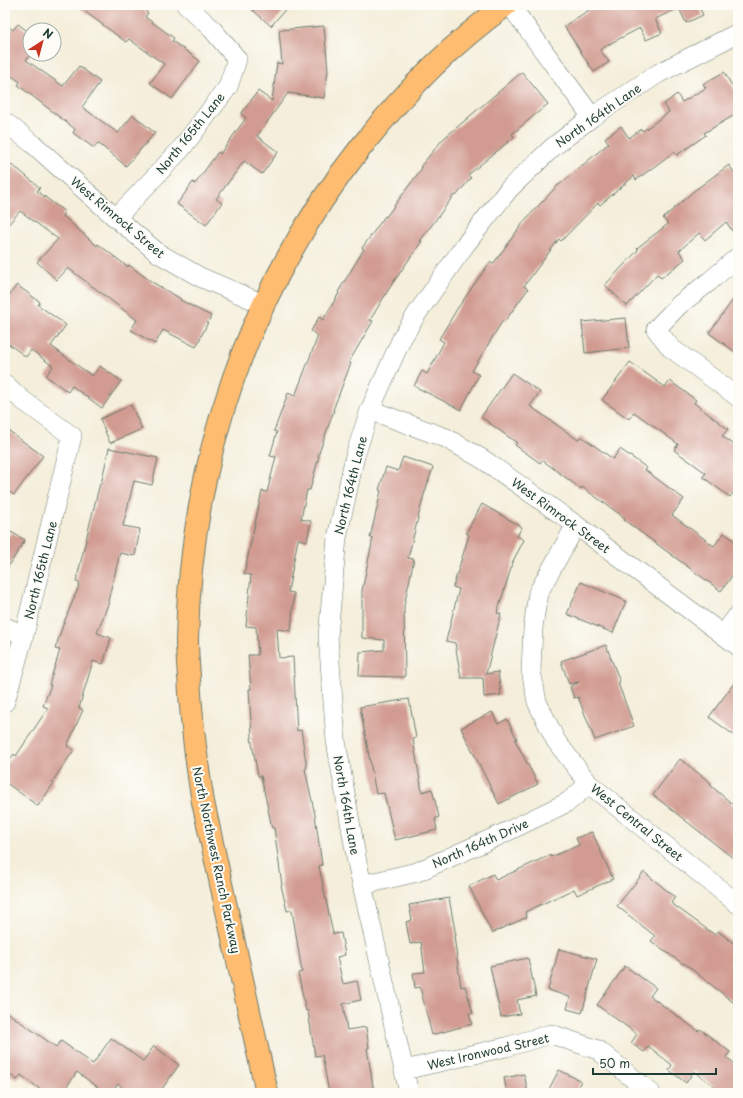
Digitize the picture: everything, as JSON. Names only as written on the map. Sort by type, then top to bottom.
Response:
[{"type":"main road","name":"North Northwest Ranch Parkway","points":[[267,1093],[203,802],[196,762],[187,643],[192,565],[203,487],[221,415],[234,374],[263,304],[277,275],[325,196],[374,130],[401,99],[456,45],[506,5]]},
{"type":"street","name":"North 165th Lane","points":[[116,218],[181,149],[228,87],[237,59],[212,29],[186,5]]},
{"type":"street","points":[[510,5],[592,117]]},
{"type":"street","name":"North 164th Lane","points":[[409,1093],[362,885],[336,741],[328,636],[337,538],[355,456],[370,410],[402,338],[418,312],[465,245],[509,189],[553,147],[592,117],[659,73],[738,33]]},
{"type":"street","name":"West Rimrock Street","points":[[5,122],[33,144],[116,218],[158,253],[200,277],[263,304]]},
{"type":"street","points":[[738,257],[710,281],[679,304],[656,329],[671,348],[738,397]]},
{"type":"street","name":"North 165th Lane","points":[[5,384],[21,399],[72,436],[24,635],[5,702]]},
{"type":"street","name":"West Rimrock Street","points":[[370,410],[446,438],[484,460],[576,525],[731,640]]},
{"type":"street","name":"West Central Street","points":[[576,525],[538,593],[533,628],[531,670],[537,702],[556,741],[589,784],[738,904]]},
{"type":"street","points":[[731,640],[738,615]]},
{"type":"street","points":[[5,626],[24,635]]},
{"type":"street","name":"North 164th Drive","points":[[362,885],[417,872],[568,802],[589,784]]},
{"type":"street","name":"West Ironwood Street","points":[[404,1070],[506,1047],[551,1034],[598,1050],[651,1093]]},
{"type":"building","points":[[76,5],[137,5],[148,13],[145,17],[174,38],[172,41],[200,61],[172,99],[150,83],[164,64],[129,39],[126,42]]},
{"type":"building","points":[[247,5],[289,5],[271,26]]},
{"type":"building","points":[[597,5],[698,5],[703,15],[686,23],[679,8],[655,19],[662,33],[646,40],[640,28],[613,42],[600,50],[609,62],[594,72],[564,26]]},
{"type":"building","points":[[5,24],[13,30],[18,24],[22,27],[22,62],[29,62],[63,86],[79,66],[100,82],[82,107],[118,133],[133,115],[155,133],[126,166],[98,143],[94,148],[73,133],[75,129],[18,85],[20,82],[5,71]]},
{"type":"building","points":[[324,26],[328,71],[324,98],[288,93],[257,136],[278,152],[262,174],[244,161],[216,199],[222,203],[206,225],[177,204],[193,182],[195,184],[218,152],[220,154],[246,118],[241,114],[258,91],[272,101],[277,63],[282,64],[279,30]]},
{"type":"building","points":[[522,72],[548,104],[512,134],[514,137],[468,175],[471,178],[456,196],[454,195],[420,241],[422,241],[392,284],[370,320],[373,321],[349,362],[351,363],[333,410],[318,456],[310,490],[307,490],[301,519],[311,521],[307,541],[298,539],[288,592],[294,593],[291,631],[277,629],[279,658],[293,657],[297,731],[301,730],[307,768],[305,769],[315,815],[322,865],[319,866],[333,934],[341,933],[345,955],[337,957],[343,984],[357,981],[361,1000],[343,1004],[347,1030],[366,1027],[369,1048],[367,1048],[374,1093],[329,1093],[322,1055],[315,1056],[308,1011],[306,1011],[298,973],[302,972],[292,910],[287,911],[281,885],[274,828],[272,828],[261,776],[258,776],[251,738],[249,689],[251,689],[248,655],[258,655],[256,627],[246,626],[251,575],[244,574],[262,491],[267,492],[276,457],[270,456],[277,432],[274,431],[288,393],[295,396],[318,336],[311,331],[319,317],[323,320],[364,249],[362,248],[422,168],[420,167],[443,139]]},
{"type":"building","points":[[724,72],[738,96],[738,113],[704,133],[706,135],[677,155],[674,152],[636,180],[634,176],[600,205],[598,203],[561,241],[559,239],[524,286],[528,289],[505,321],[503,320],[472,371],[479,375],[461,410],[414,386],[422,371],[427,374],[444,342],[439,339],[457,309],[490,262],[493,264],[525,220],[558,185],[609,143],[605,138],[621,126],[629,138],[641,129],[643,131],[669,112],[664,104],[677,94],[682,102],[706,88],[703,84]]},
{"type":"building","points":[[5,161],[19,170],[40,188],[37,191],[65,212],[62,215],[97,246],[98,244],[128,267],[129,265],[152,282],[181,299],[180,300],[211,316],[196,347],[163,330],[155,344],[131,330],[137,320],[68,268],[57,280],[37,262],[58,239],[20,211],[5,228]]},
{"type":"building","points":[[729,165],[738,178],[738,239],[726,222],[705,240],[699,233],[679,251],[685,259],[661,278],[657,274],[627,306],[605,285],[638,250],[637,248],[668,224],[663,218],[695,190]]},
{"type":"building","points":[[17,285],[40,302],[38,305],[66,325],[51,346],[92,376],[100,366],[121,381],[102,408],[72,386],[68,392],[46,376],[53,366],[31,350],[26,357],[5,341],[5,301]]},
{"type":"building","points":[[738,293],[738,354],[709,333]]},
{"type":"building","points":[[626,318],[629,348],[585,353],[582,322]]},
{"type":"building","points":[[630,362],[665,387],[670,381],[696,400],[694,403],[728,429],[722,436],[738,448],[738,486],[730,497],[703,477],[706,473],[674,450],[678,444],[634,412],[629,419],[602,400]]},
{"type":"building","points":[[512,373],[540,392],[530,406],[578,440],[581,436],[613,459],[620,449],[647,468],[645,470],[684,499],[672,515],[714,546],[724,533],[738,543],[738,568],[721,591],[624,520],[625,518],[582,487],[581,489],[542,460],[540,463],[515,445],[517,443],[481,417]]},
{"type":"building","points":[[131,405],[142,429],[110,443],[100,419]]},
{"type":"building","points":[[5,428],[43,456],[14,495],[5,489]]},
{"type":"building","points":[[109,448],[158,458],[152,485],[134,481],[123,526],[140,529],[135,556],[120,553],[109,602],[97,633],[111,638],[103,664],[93,661],[79,708],[83,710],[67,746],[74,750],[52,782],[54,783],[38,806],[5,782],[5,767],[14,754],[16,756],[48,708],[43,706],[51,685],[49,685],[60,650],[55,649],[80,583],[76,582]]},
{"type":"building","points":[[403,457],[433,467],[423,498],[408,558],[414,559],[404,606],[405,677],[359,676],[360,652],[384,650],[384,640],[362,638],[362,591],[373,538],[370,538],[381,491],[379,490],[386,467],[398,471]]},
{"type":"building","points":[[482,504],[522,527],[517,536],[524,540],[514,559],[497,613],[501,614],[486,674],[498,672],[501,695],[484,697],[483,678],[461,678],[455,643],[446,641],[459,589],[453,587],[469,535],[466,533]]},
{"type":"building","points":[[11,532],[25,540],[5,572],[5,542]]},
{"type":"building","points":[[581,582],[626,601],[613,633],[567,614]]},
{"type":"building","points":[[606,645],[634,726],[595,740],[578,697],[574,698],[570,687],[579,682],[569,684],[561,661]]},
{"type":"building","points":[[738,678],[738,738],[709,717]]},
{"type":"building","points":[[409,699],[416,738],[413,739],[422,792],[432,789],[439,817],[435,819],[437,830],[395,840],[384,793],[376,794],[360,707]]},
{"type":"building","points":[[492,712],[498,724],[507,719],[517,739],[515,740],[538,784],[499,804],[461,728]]},
{"type":"building","points":[[680,759],[711,783],[710,785],[738,809],[738,862],[653,795]]},
{"type":"building","points":[[592,832],[613,879],[577,895],[574,889],[525,912],[527,917],[492,933],[469,886],[493,874],[496,880],[550,855],[551,857],[579,845],[576,838]]},
{"type":"building","points":[[644,872],[675,897],[671,903],[715,935],[718,931],[738,947],[738,1006],[684,963],[683,964],[651,941],[655,936],[617,906]]},
{"type":"building","points":[[449,898],[456,936],[454,936],[461,987],[465,986],[473,1013],[469,1013],[472,1024],[432,1035],[420,987],[415,988],[413,973],[425,972],[421,942],[410,944],[406,922],[412,920],[409,905]]},
{"type":"building","points":[[559,949],[597,959],[582,1013],[567,1009],[570,997],[548,990]]},
{"type":"building","points":[[528,958],[536,996],[517,1000],[520,1014],[501,1017],[490,966]]},
{"type":"building","points":[[625,966],[656,988],[650,996],[698,1031],[700,1029],[730,1052],[726,1057],[738,1066],[738,1093],[710,1093],[715,1087],[694,1071],[686,1083],[669,1070],[672,1065],[648,1046],[644,1052],[631,1043],[637,1034],[597,1005]]},
{"type":"building","points":[[5,1011],[56,1047],[61,1041],[93,1064],[111,1038],[143,1061],[154,1046],[179,1065],[159,1093],[129,1093],[118,1084],[111,1093],[106,1093],[77,1072],[62,1093],[45,1093],[21,1075],[17,1080],[5,1071]]},
{"type":"building","points":[[559,1070],[581,1081],[575,1093],[547,1093]]},
{"type":"building","points":[[524,1074],[528,1093],[507,1093],[504,1078]]}]
